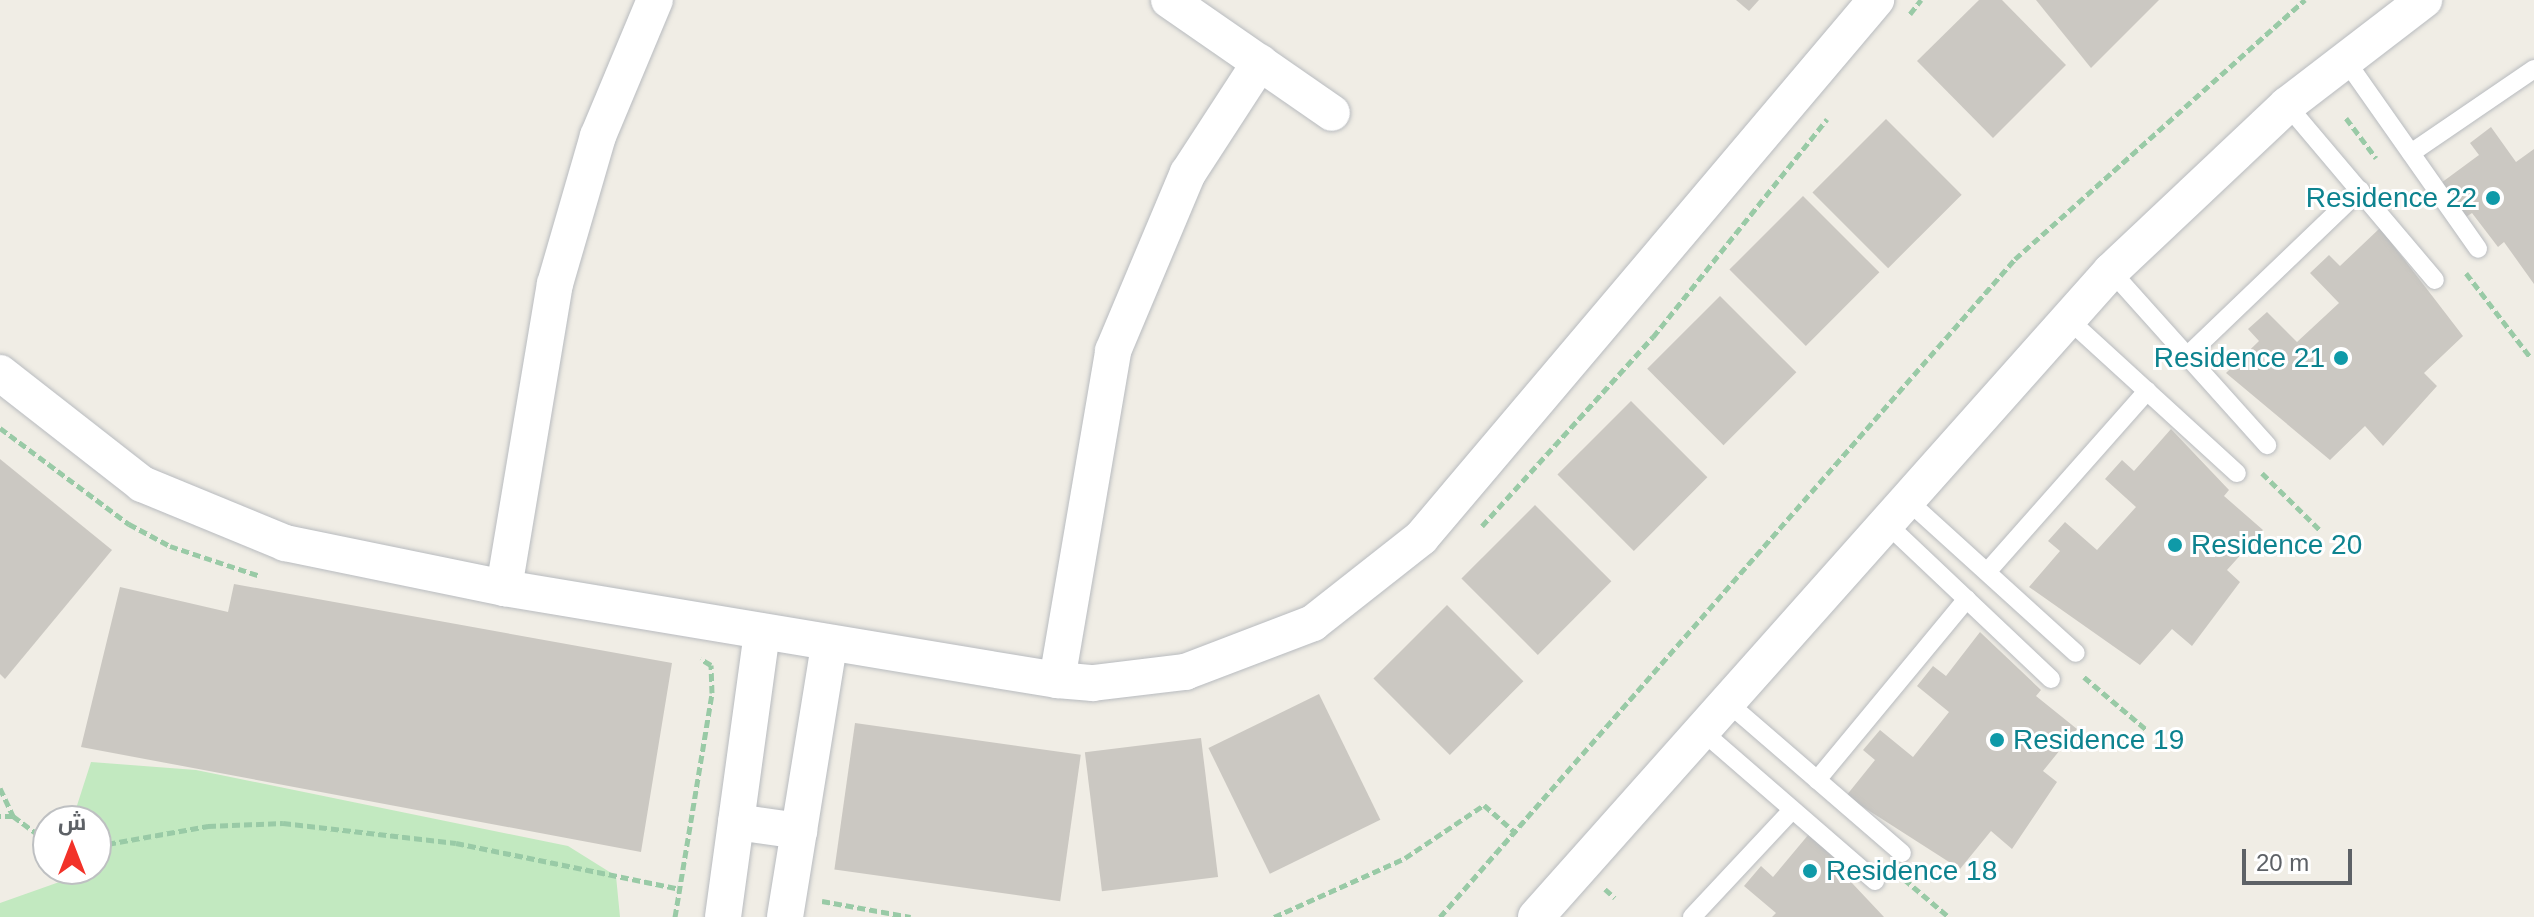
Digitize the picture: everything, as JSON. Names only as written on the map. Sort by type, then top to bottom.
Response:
[{"type":"street","points":[[504,588],[555,284],[598,136],[655,0]]},
{"type":"street","points":[[1169,0],[1332,113]]},
{"type":"street","points":[[0,373],[111,464],[176,503],[285,543],[504,588],[829,644],[1057,680],[1139,680],[1229,660],[1313,623],[1388,570],[1876,0]]},
{"type":"street","points":[[1549,912],[1727,702],[2111,271],[2287,105],[2344,58],[2424,0]]},
{"type":"street","points":[[1057,680],[1113,351],[1188,173],[1260,62]]},
{"type":"street","points":[[723,917],[762,632]]},
{"type":"street","points":[[798,912],[799,831],[829,644]]},
{"type":"street","points":[[736,822],[799,831]]},
{"type":"lane","points":[[2344,58],[2478,249]]},
{"type":"lane","points":[[2411,153],[2534,69]]},
{"type":"lane","points":[[2287,105],[2435,280]]},
{"type":"lane","points":[[2187,356],[2360,190]]},
{"type":"lane","points":[[2111,271],[2267,445]]},
{"type":"lane","points":[[2067,318],[2237,473]]},
{"type":"lane","points":[[1987,572],[2147,391]]},
{"type":"lane","points":[[1896,511],[1987,572],[2076,653]]},
{"type":"lane","points":[[1896,511],[1967,599],[2051,679]]},
{"type":"lane","points":[[1817,780],[1967,599]]},
{"type":"lane","points":[[1727,702],[1902,853]]},
{"type":"lane","points":[[1702,731],[1875,881]]},
{"type":"lane","points":[[1692,917],[1792,810]]},
{"type":"path","points":[[1904,23],[1921,0]]},
{"type":"path","points":[[1440,917],[2015,259],[2305,0]]},
{"type":"path","points":[[1473,536],[1653,337],[1839,105]]},
{"type":"path","points":[[0,428],[129,524],[170,546],[270,579]]},
{"type":"path","points":[[675,917],[712,693],[711,665],[685,650]]},
{"type":"path","points":[[0,788],[13,816],[32,830]]},
{"type":"path","points":[[1274,917],[1405,858],[1484,805],[1516,833]]},
{"type":"path","points":[[0,816],[13,816]]},
{"type":"path","points":[[112,843],[208,826],[283,823],[456,843],[680,889]]},
{"type":"path","points":[[798,912],[813,899],[911,917]]},
{"type":"green space","points":[[91,762],[196,770],[568,846],[616,876],[620,917],[0,917],[0,903],[51,885],[112,885],[112,805],[77,805]]},
{"type":"building","points":[[1736,0],[1759,0],[1749,11]]},
{"type":"building","points":[[1979,0],[2002,0],[2066,65],[1993,138],[1917,61]]},
{"type":"building","points":[[2036,0],[2159,0],[2091,68]]},
{"type":"building","points":[[1886,119],[1962,195],[1888,268],[1812,193]]},
{"type":"building","name":"Residence 22","points":[[2491,127],[2516,162],[2534,149],[2534,284],[2504,242],[2498,247],[2472,213],[2466,217],[2441,183],[2479,155],[2470,143]]},
{"type":"building","points":[[1803,196],[1879,272],[1806,346],[1729,270]]},
{"type":"building","name":"Residence 21","points":[[2380,228],[2463,336],[2424,373],[2437,386],[2383,446],[2365,426],[2330,460],[2226,373],[2259,341],[2248,329],[2267,312],[2297,342],[2339,303],[2310,273],[2329,255],[2340,266]]},
{"type":"building","points":[[1720,296],[1796,372],[1724,445],[1647,369]]},
{"type":"building","points":[[1631,401],[1707,477],[1634,551],[1557,475]]},
{"type":"building","name":"Residence 20","points":[[2171,429],[2229,490],[2224,496],[2263,530],[2227,570],[2240,582],[2192,646],[2172,629],[2140,665],[2029,587],[2060,551],[2048,541],[2065,522],[2097,550],[2136,507],[2105,479],[2122,460],[2134,471]]},
{"type":"building","points":[[0,459],[112,550],[5,679],[0,674]]},
{"type":"building","points":[[1535,505],[1611,581],[1538,655],[1461,579]]},
{"type":"building","points":[[234,584],[672,663],[641,852],[81,747],[120,587],[228,612]]},
{"type":"building","points":[[1447,605],[1523,681],[1450,755],[1373,679]]},
{"type":"building","name":"Residence 19","points":[[1980,632],[2041,690],[2036,696],[2077,729],[2043,771],[2057,782],[2012,849],[1991,831],[1960,869],[1846,796],[1875,760],[1863,750],[1880,730],[1913,757],[1949,712],[1917,686],[1933,666],[1946,676]]},
{"type":"building","points":[[1319,694],[1380,820],[1270,874],[1208,748]]},
{"type":"building","points":[[855,723],[1081,755],[1060,901],[834,870]]},
{"type":"building","points":[[1201,738],[1218,877],[1102,891],[1085,752]]},
{"type":"building","name":"Residence 18","points":[[1809,834],[1841,861],[1836,866],[1884,917],[1772,917],[1776,913],[1744,886],[1761,866],[1773,877]]},
{"type":"place","name":"Residence 22","points":[[2493,198]]},
{"type":"place","name":"Residence 21","points":[[2341,358]]},
{"type":"place","name":"Residence 20","points":[[2175,545]]},
{"type":"place","name":"Residence 19","points":[[1997,740]]},
{"type":"place","name":"Residence 18","points":[[1810,871]]}]
